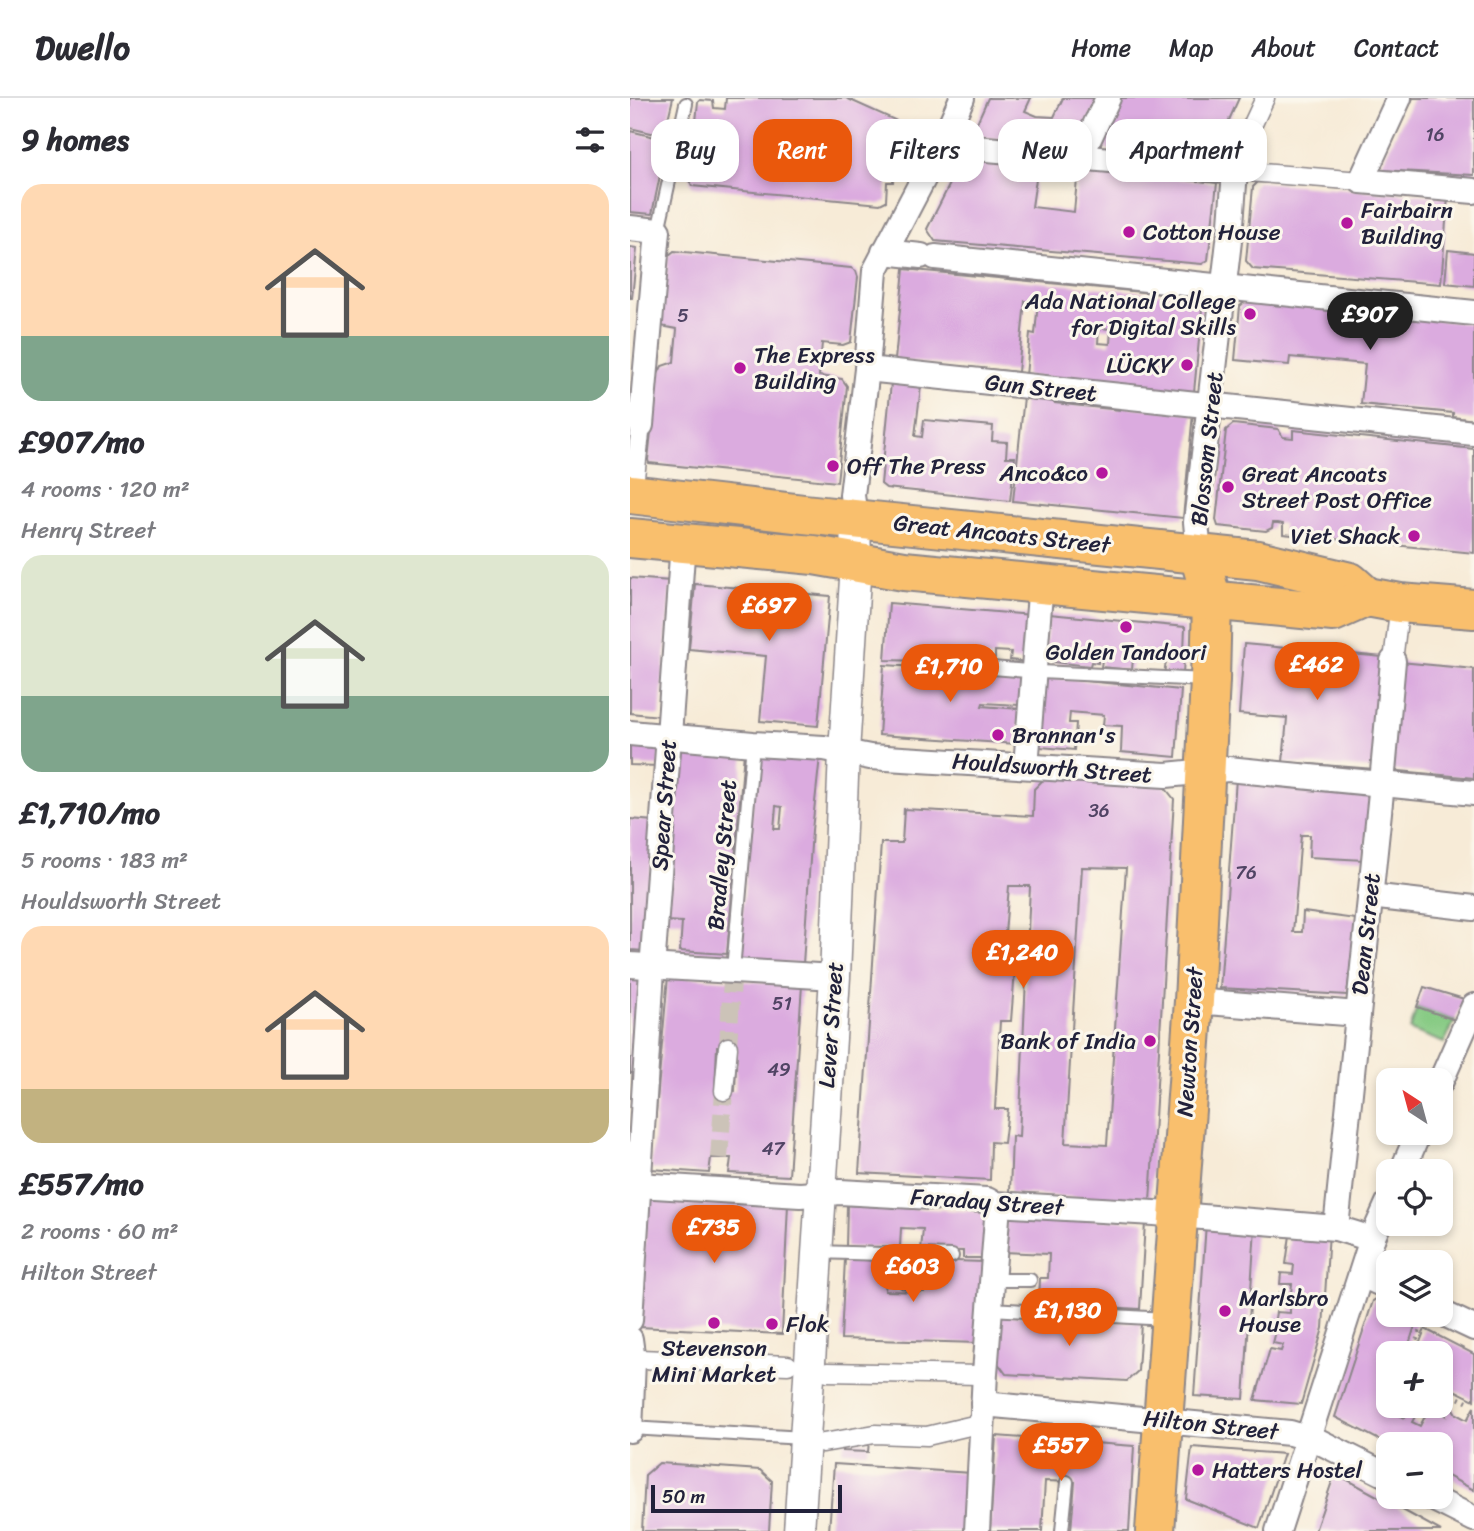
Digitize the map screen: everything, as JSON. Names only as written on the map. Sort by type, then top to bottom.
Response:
[{"type":"main road","name":"Great Ancoats Street","points":[[631,494],[1258,560],[1350,582],[1384,600]]},
{"type":"main road","name":"Great Ancoats Street","points":[[630,538],[814,555],[904,571],[1333,612],[1384,600],[1474,609]]},
{"type":"main road","name":"Newton Street","points":[[1155,1531],[1139,1417],[1170,1319],[1194,1001],[1182,778],[1210,680],[1212,600],[1199,555]]},
{"type":"street","name":"Blossom Street","points":[[1255,119],[1265,98]]},
{"type":"street","points":[[1361,181],[1399,98]]},
{"type":"street","points":[[951,119],[959,99]]},
{"type":"street","points":[[1092,132],[1102,111]]},
{"type":"street","points":[[1267,174],[1474,191]]},
{"type":"street","points":[[855,518],[852,495],[875,271],[921,182]]},
{"type":"street","name":"Blossom Street","points":[[1199,555],[1196,522],[1215,406],[1234,182]]},
{"type":"street","points":[[630,228],[658,231],[641,425],[631,494]]},
{"type":"street","points":[[884,252],[1474,313]]},
{"type":"street","name":"Gun Street","points":[[867,369],[1043,383],[1088,400],[1406,417],[1474,433]]},
{"type":"street","name":"Lever Street","points":[[799,1531],[813,1440],[816,1252],[835,977],[844,752],[856,563],[855,518]]},
{"type":"street","name":"Spear Street","points":[[630,1320],[638,1185],[641,965],[669,737],[683,542]]},
{"type":"street","points":[[1035,770],[1033,671],[1041,582]]},
{"type":"street","name":"Dean Street","points":[[1336,1228],[1393,661],[1384,600]]},
{"type":"street","name":"Houldsworth Street","points":[[630,733],[824,748],[870,757],[1035,770],[1182,778],[1228,769],[1474,793]]},
{"type":"street","points":[[1370,897],[1474,908]]},
{"type":"street","points":[[641,965],[835,977]]},
{"type":"street","points":[[1194,1001],[1358,1014]]},
{"type":"street","points":[[1447,1068],[1474,1006]]},
{"type":"street","points":[[724,1091],[728,1047]]},
{"type":"street","name":"Faraday Street","points":[[638,1185],[820,1195],[840,1192],[987,1200],[994,1205],[1336,1228]]},
{"type":"street","points":[[977,1531],[997,1218],[994,1205]]},
{"type":"street","points":[[1336,1228],[1372,1239]]},
{"type":"street","points":[[1278,1531],[1376,1230]]},
{"type":"street","points":[[1362,1275],[1376,1281]]},
{"type":"street","points":[[1453,1321],[1474,1328]]},
{"type":"street","points":[[630,1429],[635,1349],[788,1365]]},
{"type":"street","points":[[827,1372],[989,1376]]},
{"type":"street","name":"Hilton Street","points":[[983,1413],[997,1407],[1139,1417],[1290,1433],[1308,1438],[1376,1470]]},
{"type":"street","points":[[813,1440],[875,1434],[927,1436],[983,1413]]},
{"type":"street","points":[[1453,1508],[1474,1519]]},
{"type":"lane","points":[[658,231],[686,104]]},
{"type":"lane","points":[[931,663],[1210,680]]},
{"type":"lane","name":"Bradley Street","points":[[733,970],[753,744]]},
{"type":"lane","points":[[816,1252],[952,1256]]},
{"type":"lane","points":[[905,1282],[907,1256]]},
{"type":"lane","points":[[993,1280],[1030,1280]]},
{"type":"lane","points":[[991,1309],[1170,1319]]},
{"type":"lane","points":[[1069,1441],[1073,1412]]},
{"type":"lane","points":[[630,1429],[813,1440]]},
{"type":"lane","points":[[1062,1531],[1067,1482]]},
{"type":"path","points":[[1453,1395],[1469,1403]]},
{"type":"green space","points":[[1417,1007],[1455,1020],[1444,1043],[1410,1030]]},
{"type":"building","points":[[630,98],[673,98],[668,119],[651,119],[651,133],[630,128]]},
{"type":"building","points":[[726,98],[846,98],[893,119],[866,119],[866,182],[887,182],[886,201],[880,204],[692,186],[690,182],[739,182],[739,119],[696,119],[700,100],[713,101],[714,108],[725,109]]},
{"type":"building","points":[[988,98],[1031,98],[1025,111],[1037,116],[1054,117],[1063,98],[1099,98],[1090,119],[998,119],[998,139],[984,137],[984,119],[979,119]]},
{"type":"building","points":[[1121,98],[1239,98],[1230,119],[1111,119]]},
{"type":"building","points":[[1413,98],[1474,98],[1474,175],[1379,170]]},
{"type":"building","points":[[1106,130],[1106,149],[1100,143]]},
{"type":"building","points":[[630,131],[651,136],[651,182],[659,182],[652,214],[630,212]]},
{"type":"building","name":"Cotton House","points":[[984,160],[998,161],[998,182],[1036,182],[1032,207],[1074,212],[1077,182],[1092,182],[1092,170],[1106,172],[1106,182],[1217,183],[1208,260],[1202,264],[935,241],[927,229],[951,182],[984,182]]},
{"type":"building","name":"Fairbairn Building","points":[[1258,182],[1448,197],[1441,284],[1253,269],[1246,261],[1253,187]]},
{"type":"building","points":[[630,247],[637,248],[632,298],[630,298]]},
{"type":"building","points":[[1448,250],[1474,253],[1474,286],[1445,283]]},
{"type":"building","name":"The Express Building","points":[[674,251],[851,268],[856,271],[858,277],[851,342],[843,345],[822,343],[819,376],[842,379],[847,386],[837,482],[649,463],[657,376],[662,366],[674,362],[677,329],[661,326],[668,256]]},
{"type":"building","points":[[904,269],[1203,298],[1194,392],[1026,376],[1030,333],[1035,334],[1038,302],[1025,301],[1018,372],[895,360]],"holes":[[[1099,328],[1111,329],[1110,344],[1098,343]]]},
{"type":"building","points":[[1246,301],[1474,324],[1474,420],[1453,417],[1453,413],[1361,404],[1365,364],[1290,357],[1289,365],[1235,360],[1240,306]]},
{"type":"building","points":[[891,383],[921,386],[915,436],[922,437],[924,420],[993,426],[992,441],[1007,442],[1006,457],[1015,457],[1010,501],[886,488],[881,484]]},
{"type":"building","name":"Anco&co","points":[[1024,397],[1119,410],[1120,406],[1193,413],[1183,518],[1013,501]]},
{"type":"building","points":[[1233,424],[1278,429],[1283,437],[1293,438],[1293,430],[1474,449],[1474,553],[1283,534],[1283,524],[1278,523],[1273,523],[1272,528],[1266,531],[1218,526],[1216,520],[1226,430]]},
{"type":"building","points":[[630,578],[671,581],[660,716],[630,713]]},
{"type":"building","points":[[695,584],[830,596],[818,726],[760,721],[766,656],[689,649]]},
{"type":"building","points":[[889,603],[1032,615],[1028,662],[1010,660],[1011,652],[995,651],[995,658],[925,654],[924,661],[885,660]]},
{"type":"building","points":[[1049,614],[1185,627],[1183,676],[1164,674],[1166,661],[1133,658],[1132,670],[1101,667],[1103,652],[1099,651],[1098,663],[1091,662],[1090,666],[1044,661]]},
{"type":"building","points":[[1244,644],[1383,657],[1375,769],[1283,762],[1287,718],[1239,714]]},
{"type":"building","points":[[1400,662],[1474,669],[1474,778],[1389,770]]},
{"type":"building","points":[[884,665],[1022,673],[1019,705],[983,703],[982,706],[1020,709],[1017,744],[879,735]]},
{"type":"building","points":[[1043,677],[1181,690],[1176,757],[1121,752],[1122,726],[1103,725],[1104,715],[1070,712],[1069,723],[1076,723],[1074,750],[1041,747],[1037,742]]},
{"type":"building","points":[[630,744],[660,746],[659,766],[630,765]]},
{"type":"building","points":[[681,747],[744,752],[727,954],[680,951],[682,922],[666,921]]},
{"type":"building","points":[[757,753],[820,756],[803,964],[738,960]],"holes":[[[776,806],[782,807],[780,829],[774,829]]]},
{"type":"building","points":[[1051,772],[1158,779],[1174,799],[1150,1202],[1010,1193],[1012,1136],[1019,1137],[1030,886],[1009,886],[1002,969],[1015,970],[1011,1021],[1000,1021],[995,1109],[1008,1109],[1004,1143],[991,1142],[990,1180],[859,1173],[881,843],[902,843],[904,809],[1033,816],[1034,789]],"holes":[[[1082,867],[1126,868],[1107,1145],[1065,1143]]]},
{"type":"building","points":[[1236,779],[1372,788],[1364,860],[1309,857],[1310,835],[1301,835],[1293,932],[1302,932],[1303,912],[1356,919],[1347,995],[1220,988]]},
{"type":"building","points":[[630,819],[654,821],[645,951],[630,950]]},
{"type":"building","points":[[630,970],[640,970],[633,1073],[630,1073]]},
{"type":"building","points":[[668,976],[802,985],[789,1176],[729,1173],[731,1158],[711,1158],[709,1173],[651,1169]],"holes":[[[717,1046],[737,1047],[735,1091],[715,1090]]]},
{"type":"building","points":[[1424,987],[1464,999],[1455,1020],[1417,1007]]},
{"type":"building","points":[[648,1196],[788,1204],[782,1334],[639,1327]]},
{"type":"building","points":[[847,1205],[982,1212],[986,1216],[986,1258],[963,1258],[963,1251],[921,1250],[923,1229],[901,1228],[900,1247],[846,1247]]},
{"type":"building","points":[[1006,1215],[1145,1222],[1140,1309],[1039,1303],[1040,1278],[1048,1278],[1049,1254],[1004,1252]]},
{"type":"building","name":"Marlsbro House","points":[[1206,1223],[1255,1227],[1244,1399],[1194,1396]]},
{"type":"building","points":[[1291,1228],[1329,1232],[1323,1328],[1301,1404],[1255,1400],[1270,1349],[1281,1351],[1283,1345],[1273,1343],[1276,1331],[1287,1332],[1289,1325],[1274,1324],[1276,1312],[1290,1313],[1290,1304],[1278,1303],[1279,1292],[1291,1293],[1292,1284],[1280,1284],[1281,1273],[1293,1274],[1294,1265],[1286,1264]]},
{"type":"building","points":[[845,1259],[888,1261],[885,1291],[924,1292],[924,1260],[984,1262],[979,1343],[841,1339]]},
{"type":"building","points":[[1376,1299],[1376,1327],[1415,1327],[1410,1341],[1376,1341],[1376,1418],[1414,1418],[1412,1422],[1420,1426],[1424,1418],[1453,1418],[1453,1409],[1456,1414],[1467,1420],[1474,1407],[1474,1490],[1453,1479],[1453,1432],[1376,1432],[1376,1438],[1335,1417],[1373,1301]]},
{"type":"building","points":[[1002,1315],[1141,1323],[1138,1371],[1127,1381],[1006,1374],[998,1363]]},
{"type":"building","points":[[1425,1329],[1449,1341],[1420,1341]]},
{"type":"building","points":[[1453,1343],[1474,1354],[1474,1400],[1453,1390]]},
{"type":"building","points":[[996,1436],[1134,1446],[1129,1531],[1071,1531],[1075,1482],[1045,1481],[1042,1531],[990,1531]]},
{"type":"building","points":[[844,1441],[869,1441],[868,1452],[843,1451]]},
{"type":"building","points":[[1192,1447],[1284,1454],[1259,1528],[1186,1499]]},
{"type":"building","points":[[659,1463],[760,1470],[772,1481],[769,1531],[642,1531],[645,1475]]},
{"type":"building","points":[[834,1464],[971,1473],[967,1531],[829,1531]]},
{"type":"building","points":[[1335,1473],[1376,1495],[1376,1509],[1401,1509],[1441,1531],[1315,1531]]},
{"type":"tunnel","points":[[728,1047],[732,980]]},
{"type":"tunnel","points":[[719,1158],[724,1091]]},
{"type":"place","name":"Fairbairn Building","points":[[1347,223]]},
{"type":"place","name":"Cotton House","points":[[1129,232]]},
{"type":"place","name":"Ada National College for Digital Skills","points":[[1250,314]]},
{"type":"place","name":"LÜCKY","points":[[1187,365]]},
{"type":"place","name":"The Express Building","points":[[740,368]]},
{"type":"place","name":"Off The Press","points":[[833,466]]},
{"type":"place","name":"Anco&co","points":[[1102,473]]},
{"type":"place","name":"Great Ancoats Street Post Office","points":[[1228,487]]},
{"type":"place","name":"Viet Shack","points":[[1414,536]]},
{"type":"place","name":"Golden Tandoori","points":[[1126,627]]},
{"type":"place","name":"Brannan's","points":[[998,735]]},
{"type":"place","name":"Bank of India","points":[[1150,1041]]},
{"type":"place","name":"Marlsbro House","points":[[1225,1311]]},
{"type":"place","name":"Stevenson Mini Market","points":[[714,1323]]},
{"type":"place","name":"Flok","points":[[772,1324]]},
{"type":"place","name":"Hatters Hostel","points":[[1198,1470]]}]
